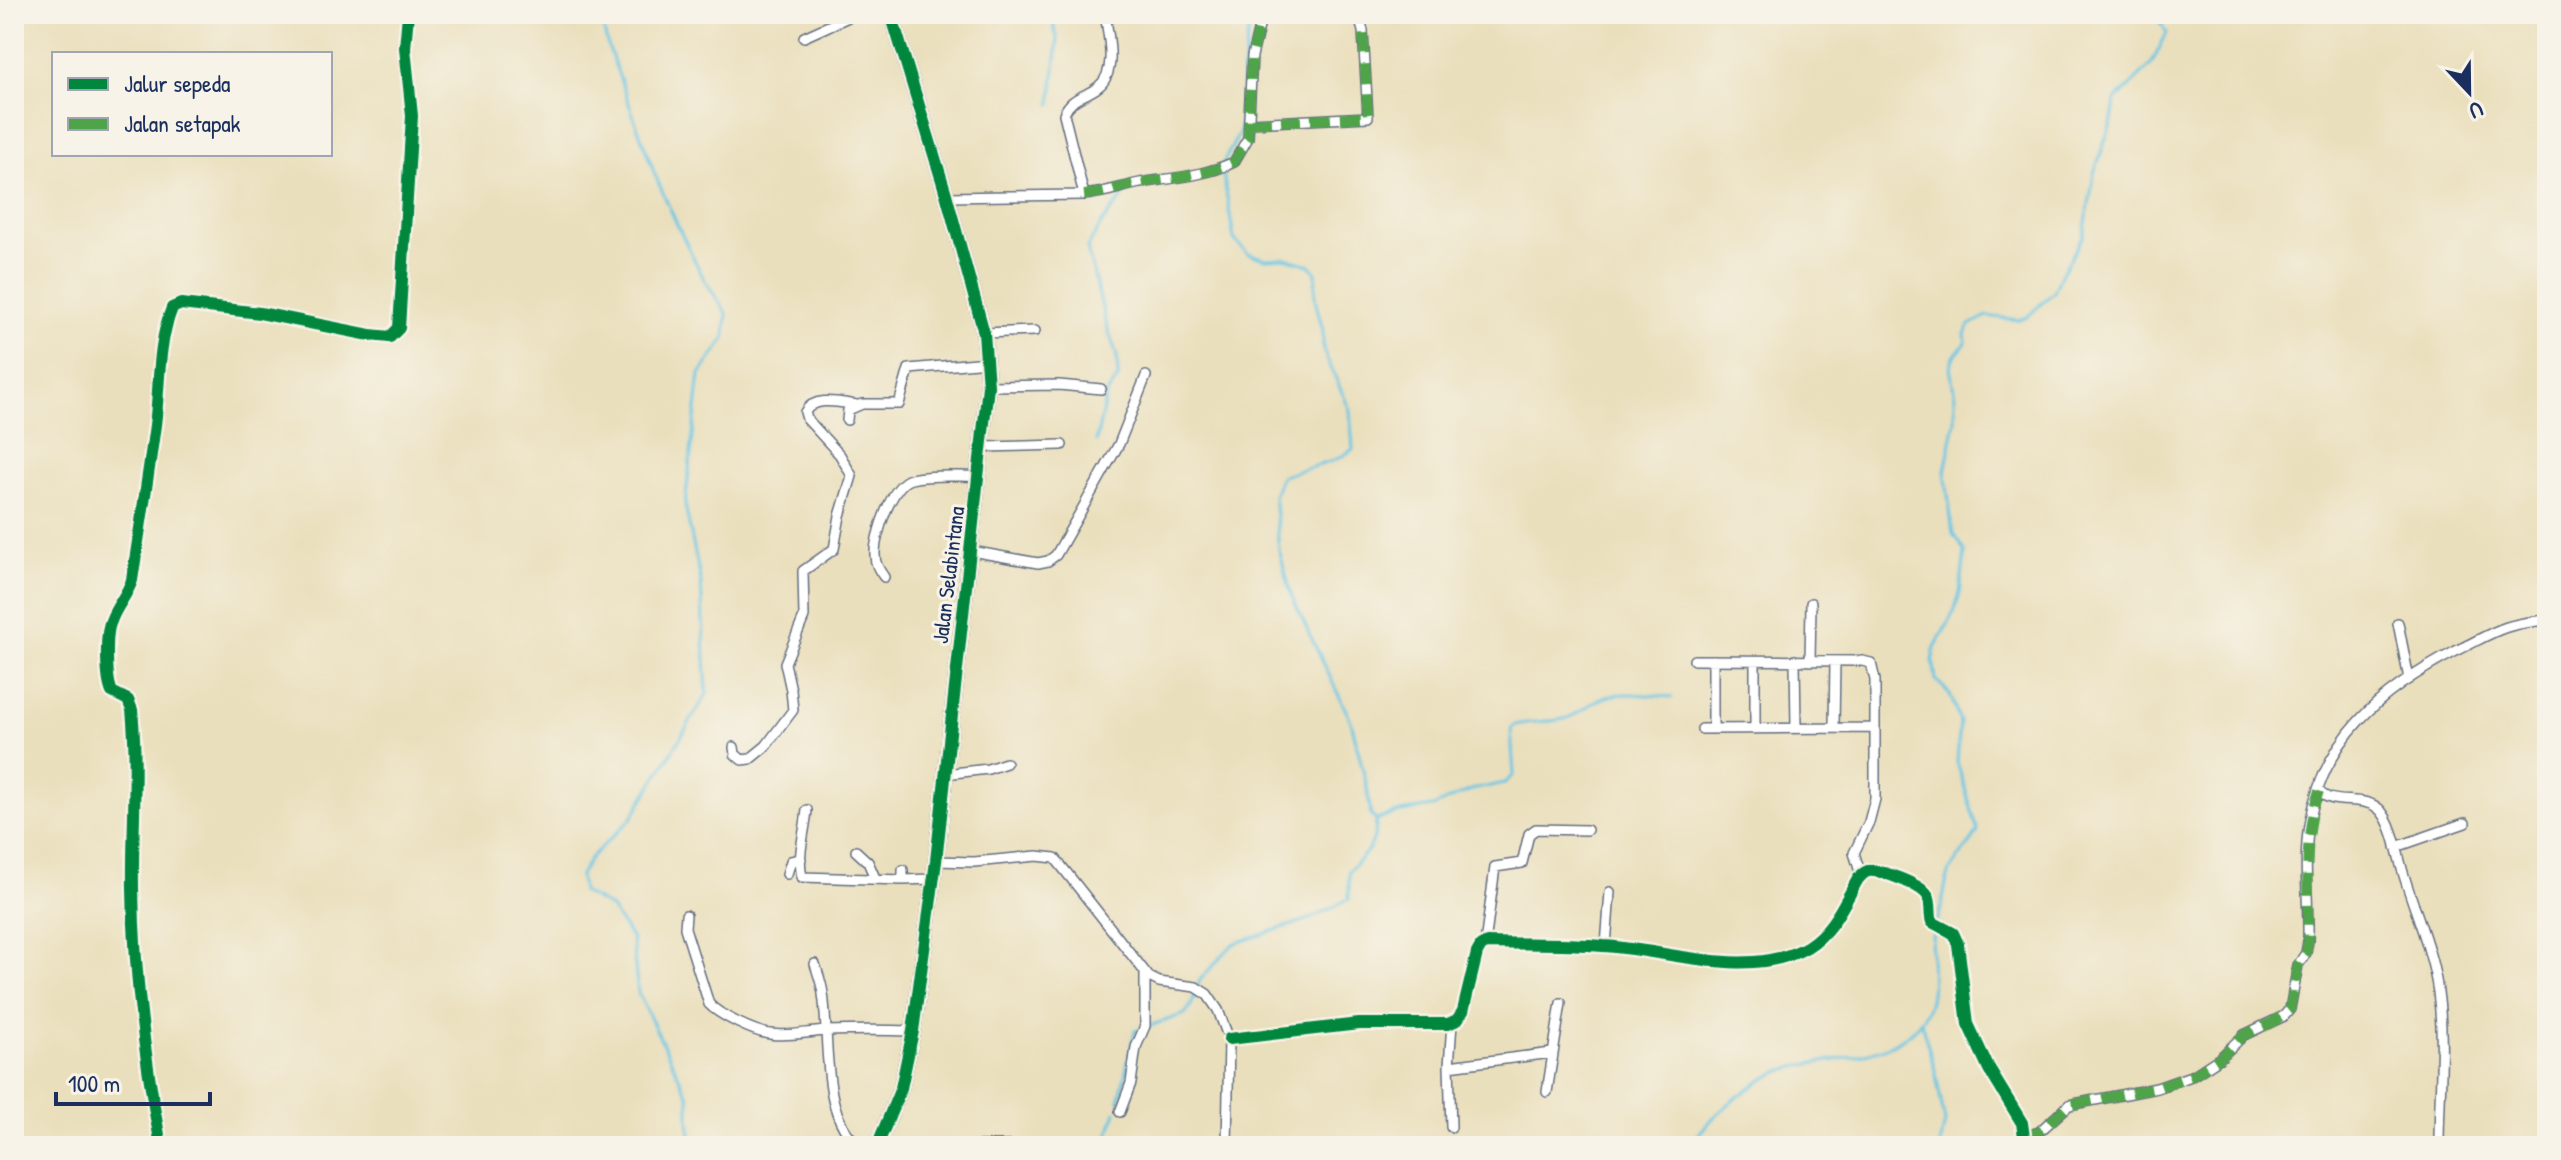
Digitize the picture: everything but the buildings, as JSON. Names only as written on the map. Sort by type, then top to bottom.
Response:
[{"type":"street","points":[[161,1146],[137,987],[133,888],[133,717],[128,700],[114,694],[108,679],[110,622],[124,601],[132,580],[168,320],[172,308],[181,304],[260,313],[370,335],[387,337],[396,333],[402,292],[411,146],[412,99],[405,48],[408,14]]},
{"type":"street","points":[[804,37],[855,14]]},
{"type":"street","name":"Jalan Selabintana","points":[[877,1146],[901,1088],[913,1031],[936,861],[988,386],[984,333],[947,197],[891,14]]},
{"type":"street","points":[[1084,195],[1064,114],[1077,97],[1097,88],[1105,77],[1110,50],[1105,14]]},
{"type":"street","points":[[947,197],[1109,193],[1136,184],[1225,167],[1234,162],[1242,152],[1251,123],[1252,56],[1262,14]]},
{"type":"street","points":[[1251,123],[1368,117],[1363,31],[1358,14]]},
{"type":"street","points":[[984,333],[1035,331]]},
{"type":"street","points":[[734,747],[735,754],[742,760],[755,757],[793,710],[785,663],[804,617],[803,571],[834,549],[840,516],[850,488],[852,476],[848,466],[807,419],[805,412],[811,405],[820,402],[899,404],[909,369],[988,362]]},
{"type":"street","points":[[971,551],[1038,563],[1056,555],[1119,444],[1146,376]]},
{"type":"street","points":[[988,386],[1059,385],[1101,389]]},
{"type":"street","points":[[847,420],[848,410],[858,405]]},
{"type":"street","points":[[983,447],[1062,445]]},
{"type":"street","points":[[884,577],[878,568],[875,550],[898,487],[911,479],[980,476]]},
{"type":"street","points":[[1810,661],[1811,603]]},
{"type":"street","points":[[1485,944],[1606,946],[1712,961],[1784,956],[1807,947],[1827,929],[1861,875],[1881,872],[1907,881],[1924,891],[1930,901],[1932,922],[1949,930],[1955,937],[1972,1036],[2022,1123],[2023,1141],[2039,1132],[2062,1109],[2078,1101],[2157,1088],[2194,1075],[2220,1058],[2244,1035],[2273,1022],[2290,1009],[2298,965],[2306,953],[2308,941],[2307,838],[2311,813],[2327,763],[2351,728],[2380,700],[2426,667],[2500,627],[2547,620]]},
{"type":"street","points":[[2398,623],[2409,679]]},
{"type":"street","points":[[1694,660],[1871,663],[1875,680],[1875,799],[1853,856],[1861,875]]},
{"type":"street","points":[[1713,660],[1708,729],[1874,728]]},
{"type":"street","points":[[1795,660],[1796,728]]},
{"type":"street","points":[[1755,661],[1755,728]]},
{"type":"street","points":[[1834,728],[1835,661]]},
{"type":"street","points":[[945,774],[988,769],[1006,763]]},
{"type":"street","points":[[2319,791],[2330,798],[2369,803],[2377,808],[2385,817],[2396,847],[2425,936],[2438,992],[2439,1146]]},
{"type":"street","points":[[807,810],[801,859],[803,877],[875,878],[903,875],[933,879]]},
{"type":"street","points":[[2396,847],[2465,823]]},
{"type":"street","points":[[1229,1039],[1359,1024],[1434,1026],[1452,1023],[1463,1011],[1476,956],[1485,944],[1495,867],[1522,863],[1529,834],[1536,829],[1587,830]]},
{"type":"street","points":[[856,851],[868,862],[875,878]]},
{"type":"street","points":[[936,861],[974,862],[1037,856],[1055,858],[1145,973],[1159,982],[1190,985],[1207,994],[1218,1010],[1229,1039],[1227,1146]]},
{"type":"street","points":[[787,874],[791,861],[801,859]]},
{"type":"street","points":[[1606,946],[1610,892]]},
{"type":"street","points":[[686,915],[685,928],[709,1004],[747,1027],[768,1034],[913,1031]]},
{"type":"street","points":[[815,964],[823,991],[837,1113],[846,1132],[860,1146]]},
{"type":"street","points":[[1120,1112],[1131,1083],[1136,1047],[1145,1026],[1145,973]]},
{"type":"street","points":[[1547,1092],[1561,1003]]},
{"type":"street","points":[[1451,1127],[1449,1066],[1452,1023]]},
{"type":"street","points":[[1449,1066],[1552,1053]]},
{"type":"street","points":[[980,1146],[1026,1146]]},
{"type":"waterway","points":[[605,14],[602,22],[607,43],[655,175],[704,279],[727,314],[725,339],[700,374],[685,505],[701,582],[707,694],[631,819],[591,857],[580,875],[582,892],[610,907],[632,939],[638,993],[689,1097],[693,1146]]},
{"type":"waterway","points":[[1050,14],[1058,40],[1051,104]]},
{"type":"waterway","points":[[1251,14],[1242,75],[1245,99],[1240,113],[1240,132],[1224,161],[1223,174],[1234,239],[1248,254],[1266,259],[1285,258],[1310,265],[1316,272],[1315,299],[1323,331],[1323,350],[1350,410],[1353,449],[1326,463],[1281,477],[1274,495],[1279,550],[1292,597],[1351,721],[1371,816],[1376,820]]},
{"type":"waterway","points":[[1937,921],[1951,869],[1978,831],[1957,762],[1960,722],[1950,694],[1936,680],[1933,660],[1934,649],[1954,612],[1960,593],[1965,552],[1953,534],[1945,471],[1955,422],[1950,368],[1953,358],[1966,343],[1965,334],[1970,325],[1987,316],[2018,320],[2027,317],[2054,292],[2084,235],[2094,173],[2112,121],[2115,101],[2151,65],[2167,33],[2156,14]]},
{"type":"waterway","points":[[1096,441],[1106,395],[1118,378],[1117,356],[1087,248],[1130,188]]},
{"type":"waterway","points":[[1376,820],[1433,807],[1471,790],[1505,783],[1514,775],[1513,726],[1564,719],[1611,696],[1672,697]]},
{"type":"waterway","points":[[1146,1027],[1185,1014],[1200,980],[1233,944],[1310,919],[1349,899],[1349,871],[1372,844],[1376,820]]},
{"type":"waterway","points":[[1691,1146],[1719,1112],[1772,1075],[1883,1049],[1915,1028],[1926,1012],[1931,992],[1934,928]]},
{"type":"waterway","points":[[1921,1022],[1935,1070],[1945,1122],[1940,1146]]},
{"type":"waterway","points":[[1119,1101],[1135,1031],[1139,1030]]},
{"type":"waterway","points":[[1105,1146],[1116,1112]]},
{"type":"marked path","points":[[1084,195],[1200,173],[1234,162],[1248,138],[1252,56],[1262,14]]},
{"type":"marked path","points":[[1251,123],[1368,117],[1363,31],[1358,14]]},
{"type":"marked path","points":[[2024,1137],[2039,1132],[2069,1105],[2157,1088],[2194,1075],[2220,1058],[2244,1035],[2273,1022],[2290,1009],[2298,965],[2306,953],[2308,941],[2308,847],[2319,791]]},
{"type":"cycle path","points":[[161,1146],[138,986],[133,889],[135,755],[132,710],[128,700],[112,692],[107,656],[111,621],[132,580],[167,322],[172,308],[181,304],[260,313],[370,335],[390,337],[399,328],[412,116],[405,48],[408,14]]},
{"type":"cycle path","points":[[877,1146],[901,1088],[913,1031],[936,861],[988,386],[984,333],[946,194],[891,14]]},
{"type":"cycle path","points":[[1229,1039],[1359,1024],[1448,1024],[1457,1020],[1463,1011],[1477,953],[1487,943],[1603,946],[1733,962],[1759,962],[1784,957],[1807,947],[1824,933],[1858,879],[1864,873],[1874,871],[1918,887],[1928,896],[1932,922],[1953,933],[1958,944],[1968,1024],[1989,1069],[2022,1123],[2022,1146]]}]
